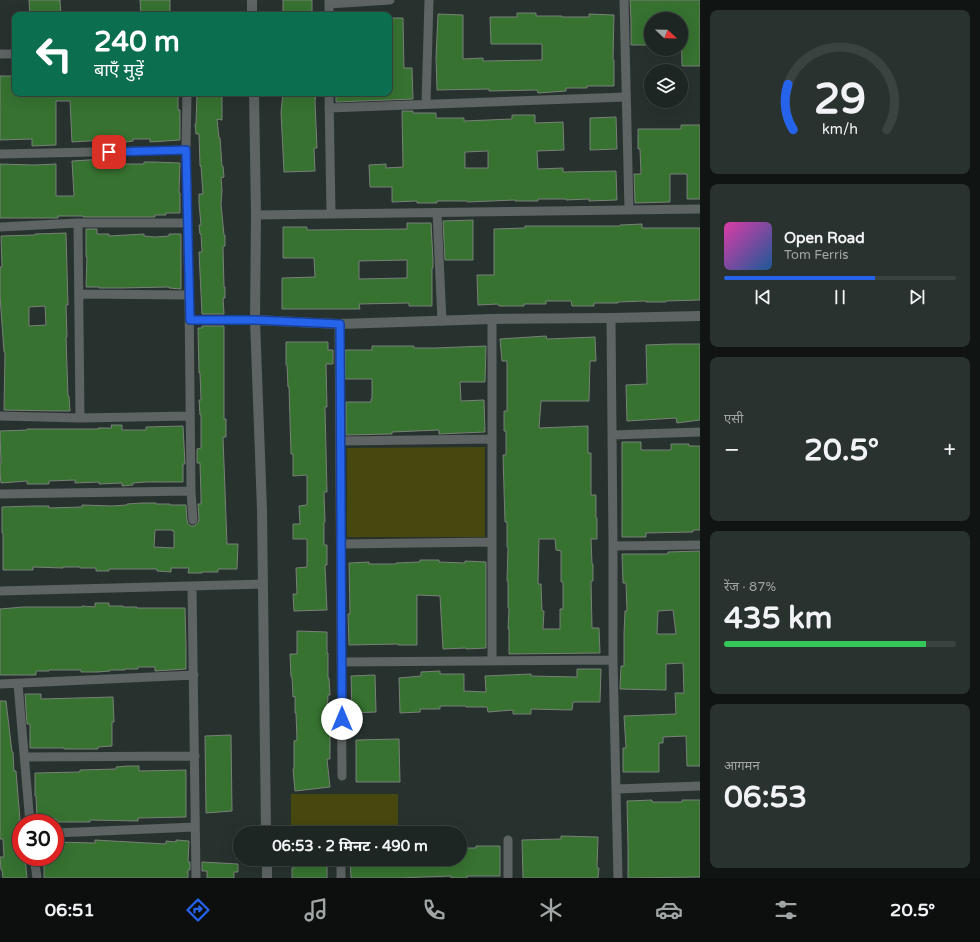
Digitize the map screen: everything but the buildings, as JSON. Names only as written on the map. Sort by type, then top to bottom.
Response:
[{"type":"street","points":[[252,0],[252,12]]},
{"type":"street","points":[[329,2],[390,0]]},
{"type":"street","points":[[426,104],[429,0]]},
{"type":"street","points":[[624,0],[629,210]]},
{"type":"street","points":[[0,54],[12,54]]},
{"type":"street","points":[[187,96],[186,150],[190,320],[191,491],[193,520]]},
{"type":"street","points":[[254,96],[256,215],[255,320],[262,510],[266,826]]},
{"type":"street","points":[[329,96],[331,214]]},
{"type":"street","points":[[329,108],[626,97]]},
{"type":"street","points":[[0,154],[186,150]]},
{"type":"street","points":[[256,215],[700,209]]},
{"type":"street","points":[[437,213],[442,321]]},
{"type":"street","points":[[0,228],[78,223],[188,222]]},
{"type":"street","points":[[78,223],[80,418]]},
{"type":"street","points":[[79,294],[189,295]]},
{"type":"street","points":[[190,320],[255,320],[340,324],[492,319],[700,316]]},
{"type":"street","points":[[611,318],[613,660],[618,878]]},
{"type":"street","points":[[492,319],[492,661]]},
{"type":"street","points":[[340,324],[342,776]]},
{"type":"street","points":[[0,416],[80,418],[190,416]]},
{"type":"street","points":[[612,435],[700,432]]},
{"type":"street","points":[[340,441],[492,439]]},
{"type":"street","points":[[0,494],[191,491]]},
{"type":"street","points":[[341,544],[492,542]]},
{"type":"street","points":[[613,546],[700,545]]},
{"type":"street","points":[[0,591],[262,584]]},
{"type":"street","points":[[192,586],[196,878]]},
{"type":"street","points":[[341,662],[613,660]]},
{"type":"street","points":[[0,684],[194,675]]},
{"type":"street","points":[[18,684],[29,814]]},
{"type":"street","points":[[25,757],[195,756]]},
{"type":"street","points":[[616,789],[700,786]]},
{"type":"street","points":[[64,833],[195,827]]},
{"type":"street","points":[[508,840],[508,878]]},
{"type":"street","points":[[35,866],[37,878]]},
{"type":"street","points":[[266,866],[267,878]]},
{"type":"street","points":[[341,866],[341,878]]},
{"type":"shaded area","points":[[485,447],[485,537],[347,537],[347,448]]},
{"type":"shaded area","points":[[291,794],[398,794],[398,826],[291,826]]},
{"type":"route","points":[[109,152],[186,150],[190,320],[255,320],[340,324],[342,719]]}]
